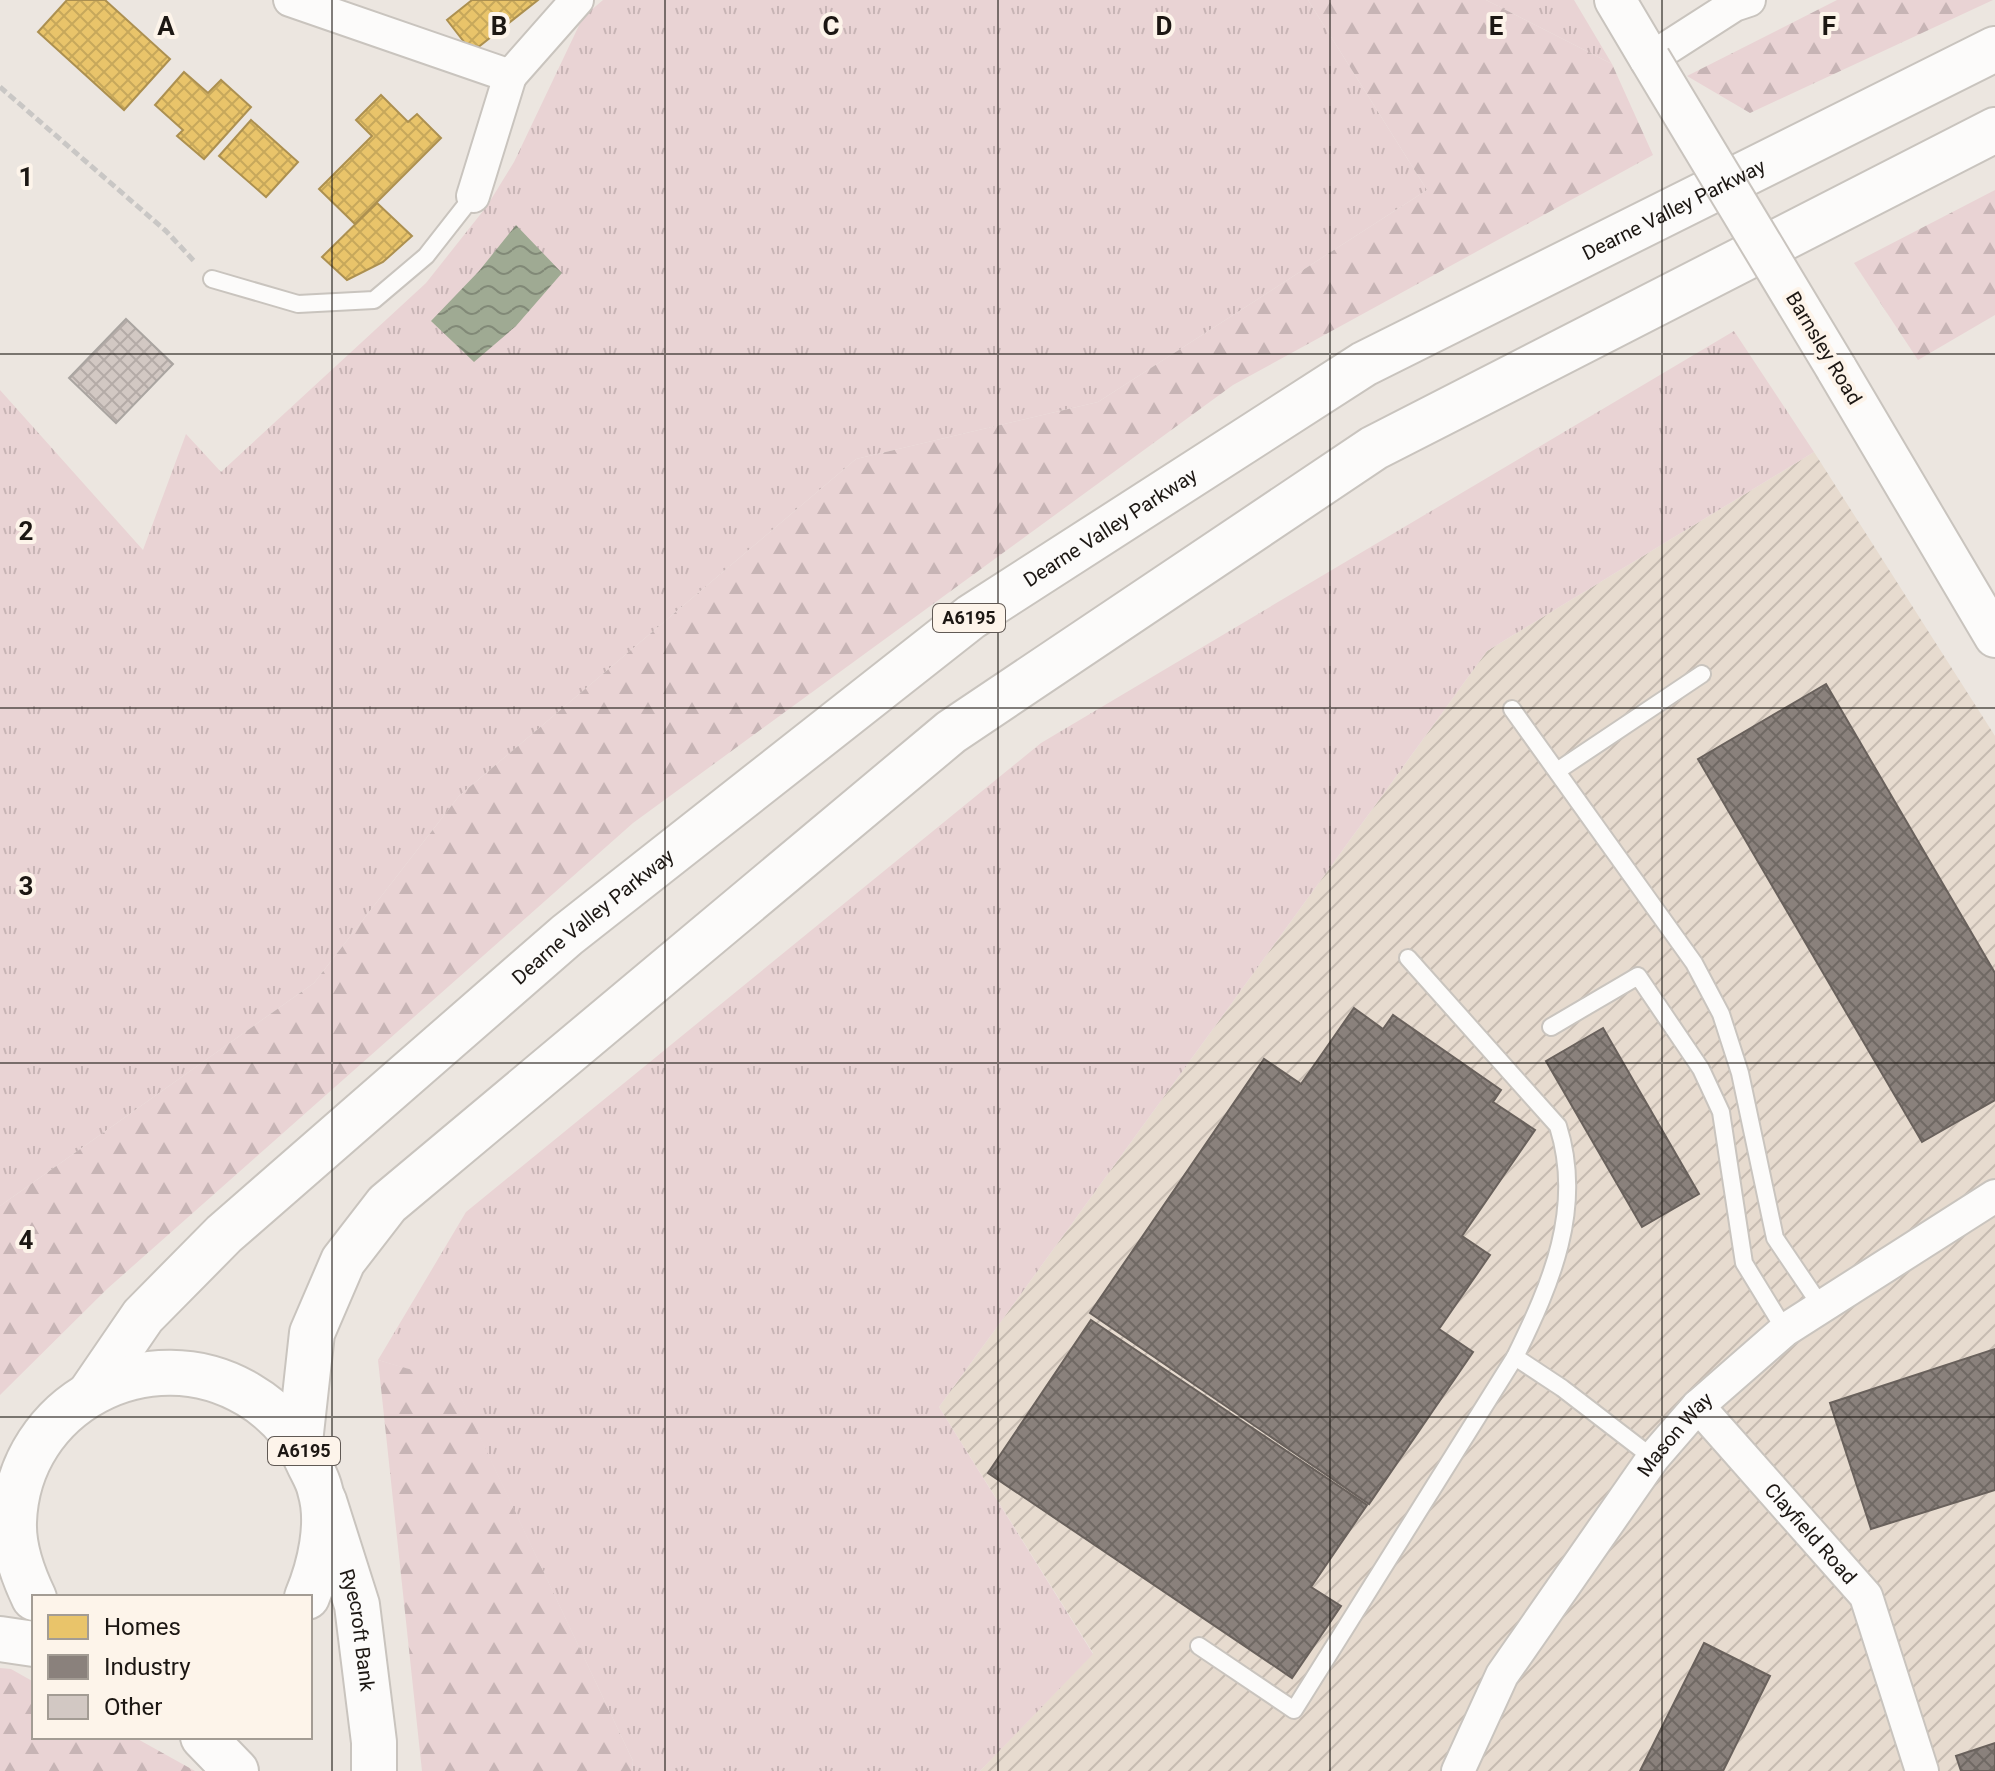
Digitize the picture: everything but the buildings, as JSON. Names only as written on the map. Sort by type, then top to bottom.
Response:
[{"type":"main road","name":"Dearne Valley Parkway","points":[[91,1392],[143,1316],[224,1234],[567,935],[971,617],[1364,364],[1995,49]]},
{"type":"main road","name":"A6195","points":[[300,1442],[312,1333],[343,1261],[387,1204],[951,732],[1374,448],[1995,130]]},
{"type":"main road","name":"A6195","points":[[33,1595],[21,1571],[12,1480],[50,1427],[91,1392],[135,1374],[182,1371],[228,1382],[269,1406],[300,1442],[321,1491],[324,1545],[308,1595]]},
{"type":"main road","name":"Ryecroft Bank","points":[[321,1491],[357,1605],[374,1742],[374,1771]]},
{"type":"main road","points":[[0,1639],[32,1644]]},
{"type":"main road","points":[[205,1739],[236,1771]]},
{"type":"street","points":[[290,0],[510,76]]},
{"type":"street","points":[[473,196],[510,76],[577,0]]},
{"type":"street","name":"Barnsley Road","points":[[1615,0],[1995,637]]},
{"type":"street","points":[[1650,59],[1734,5],[1749,0]]},
{"type":"street","name":"Mason Way","points":[[1458,1771],[1502,1675],[1653,1458],[1698,1406],[1785,1330],[1995,1196]]},
{"type":"street","name":"Clayfield Road","points":[[1698,1406],[1866,1596],[1922,1771]]},
{"type":"lane","points":[[212,279],[298,304],[374,300],[426,256],[473,196]]},
{"type":"lane","points":[[1557,771],[1702,674]]},
{"type":"lane","points":[[1512,709],[1694,963],[1721,1014],[1740,1073],[1775,1238],[1821,1306]]},
{"type":"lane","points":[[1199,1646],[1294,1710],[1515,1357],[1545,1298],[1568,1206],[1565,1149],[1558,1126],[1408,958]]},
{"type":"lane","points":[[1551,1027],[1638,976],[1701,1069],[1721,1112],[1744,1263],[1785,1330]]},
{"type":"lane","points":[[1515,1357],[1562,1388],[1653,1458]]},
{"type":"path","points":[[0,87],[166,231],[212,279]]},
{"type":"shaded area","points":[[1814,452],[1995,736],[1995,1771],[980,1771],[1093,1653],[939,1407],[1487,651]]},
{"type":"green space","points":[[603,0],[1308,0],[1427,190],[1098,402],[856,459],[459,796],[314,983],[0,1206],[0,390],[143,550],[186,434],[221,472],[426,283],[487,206],[514,162],[583,17]]},
{"type":"green space","points":[[1308,0],[1486,0],[1612,64],[1653,155],[1233,385],[633,823],[107,1289],[0,1395],[0,1206],[314,983],[459,796],[856,459],[1098,402],[1427,190]]},
{"type":"green space","points":[[1486,0],[1574,0],[1612,64]]},
{"type":"green space","points":[[1837,0],[1993,0],[1750,113],[1687,76]]},
{"type":"green space","points":[[1995,190],[1995,315],[1918,360],[1854,263]]},
{"type":"green space","points":[[1734,331],[1814,452],[1487,651],[939,1407],[1093,1654],[980,1771],[632,1771],[633,1761],[454,1383],[378,1360],[466,1212],[1041,743]]},
{"type":"green space","points":[[378,1360],[454,1382],[633,1761],[632,1771],[422,1771]]},
{"type":"green space","points":[[0,1668],[11,1669],[32,1681],[32,1739],[138,1739],[195,1771],[0,1771]]},
{"type":"water","points":[[516,225],[562,273],[516,326],[474,362],[431,321],[479,271]]}]
